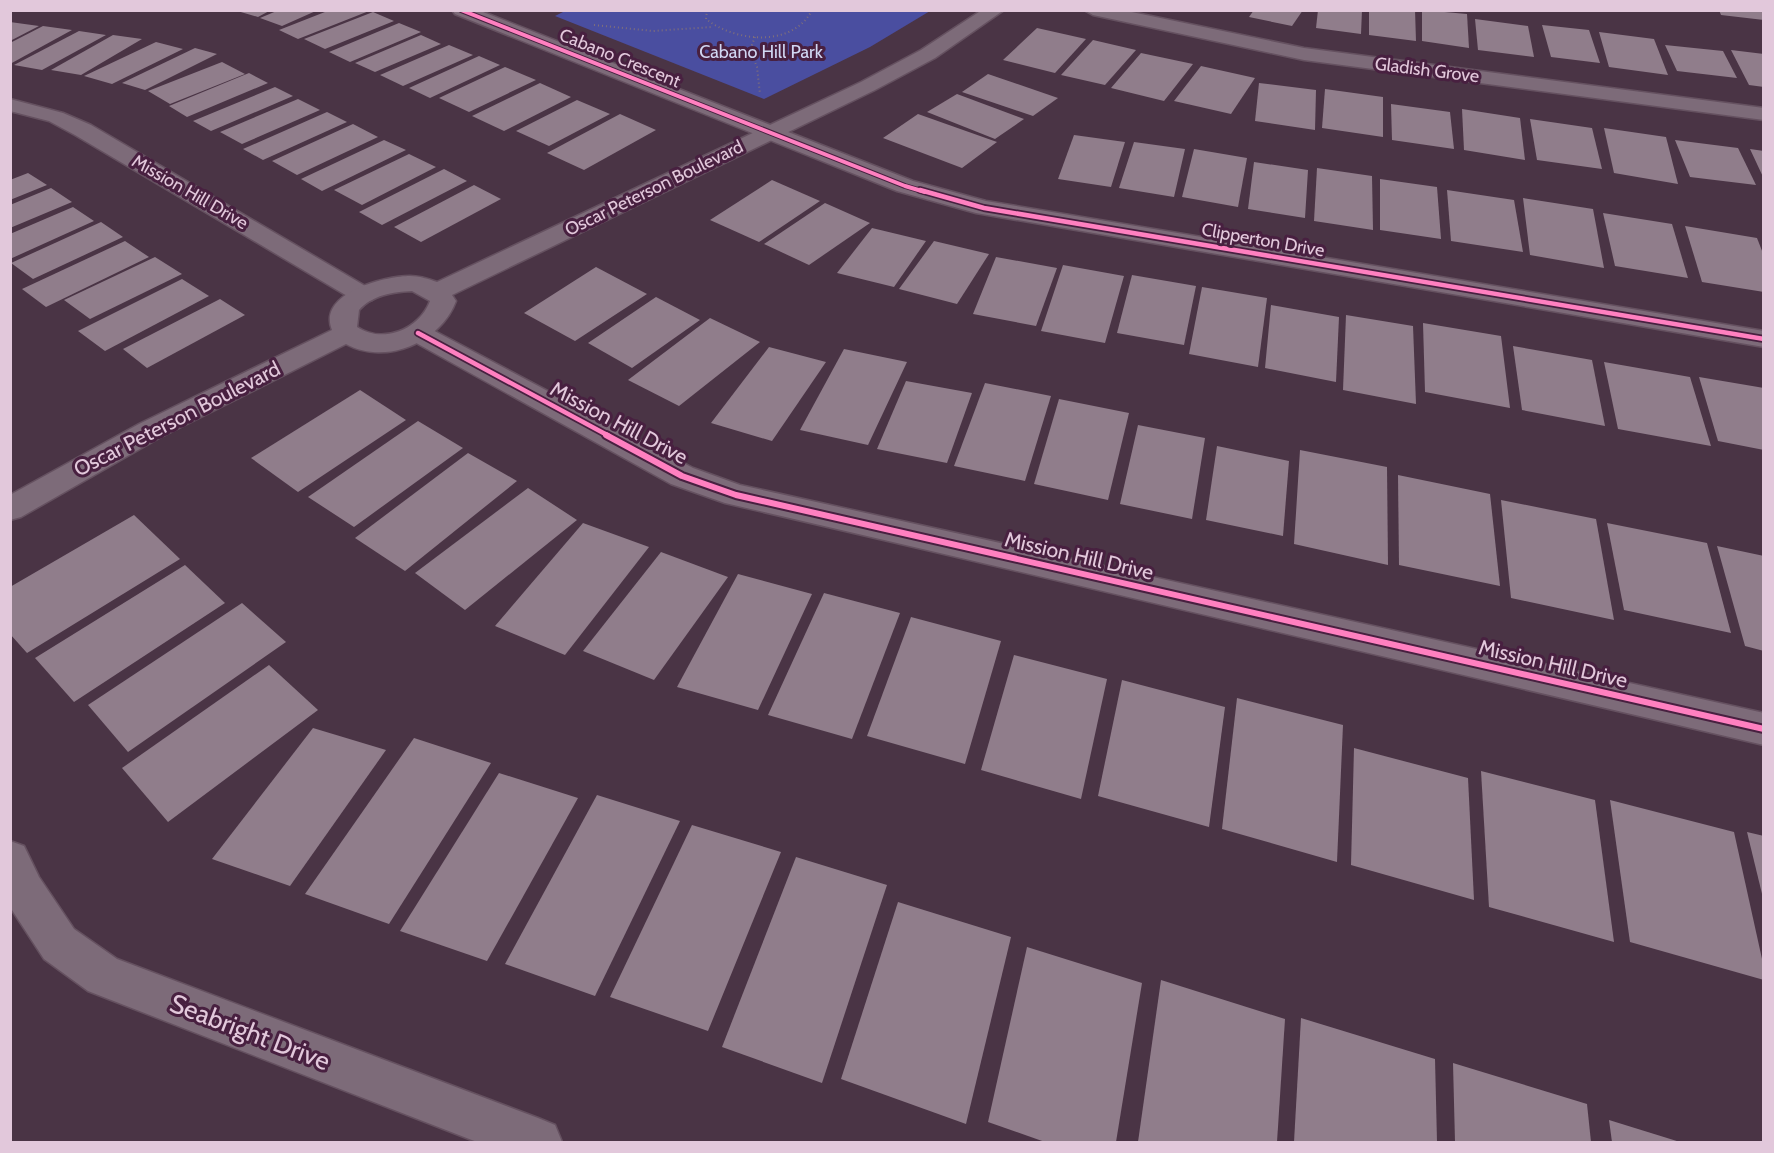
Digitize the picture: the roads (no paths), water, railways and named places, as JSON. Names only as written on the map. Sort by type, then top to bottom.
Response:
[{"type":"street","name":"Cabano Crescent","points":[[461,10],[768,134]]},
{"type":"street","name":"Oscar Peterson Boulevard","points":[[437,292],[768,134],[928,54],[995,10]]},
{"type":"street","name":"Gladish Grove","points":[[1093,10],[1304,54],[1764,114]]},
{"type":"street","name":"Mission Hill Drive","points":[[10,105],[56,117],[83,130],[363,295]]},
{"type":"street","name":"Clipperton Drive","points":[[768,134],[905,186],[984,208],[1764,339]]},
{"type":"street","points":[[396,284],[427,286],[437,292],[443,301],[441,312],[433,324],[418,333],[385,342],[356,339],[346,333],[342,324],[344,314],[363,295],[396,284]]},
{"type":"street","name":"Oscar Peterson Boulevard","points":[[10,509],[149,430],[346,333]]},
{"type":"street","name":"Mission Hill Drive","points":[[418,333],[673,472],[736,495],[1764,729]]},
{"type":"street","name":"Seabright Drive","points":[[10,860],[24,891],[59,944],[103,976],[538,1143]]},
{"type":"park label","name":"Cabano Hill Park","points":[[761,52]]}]
